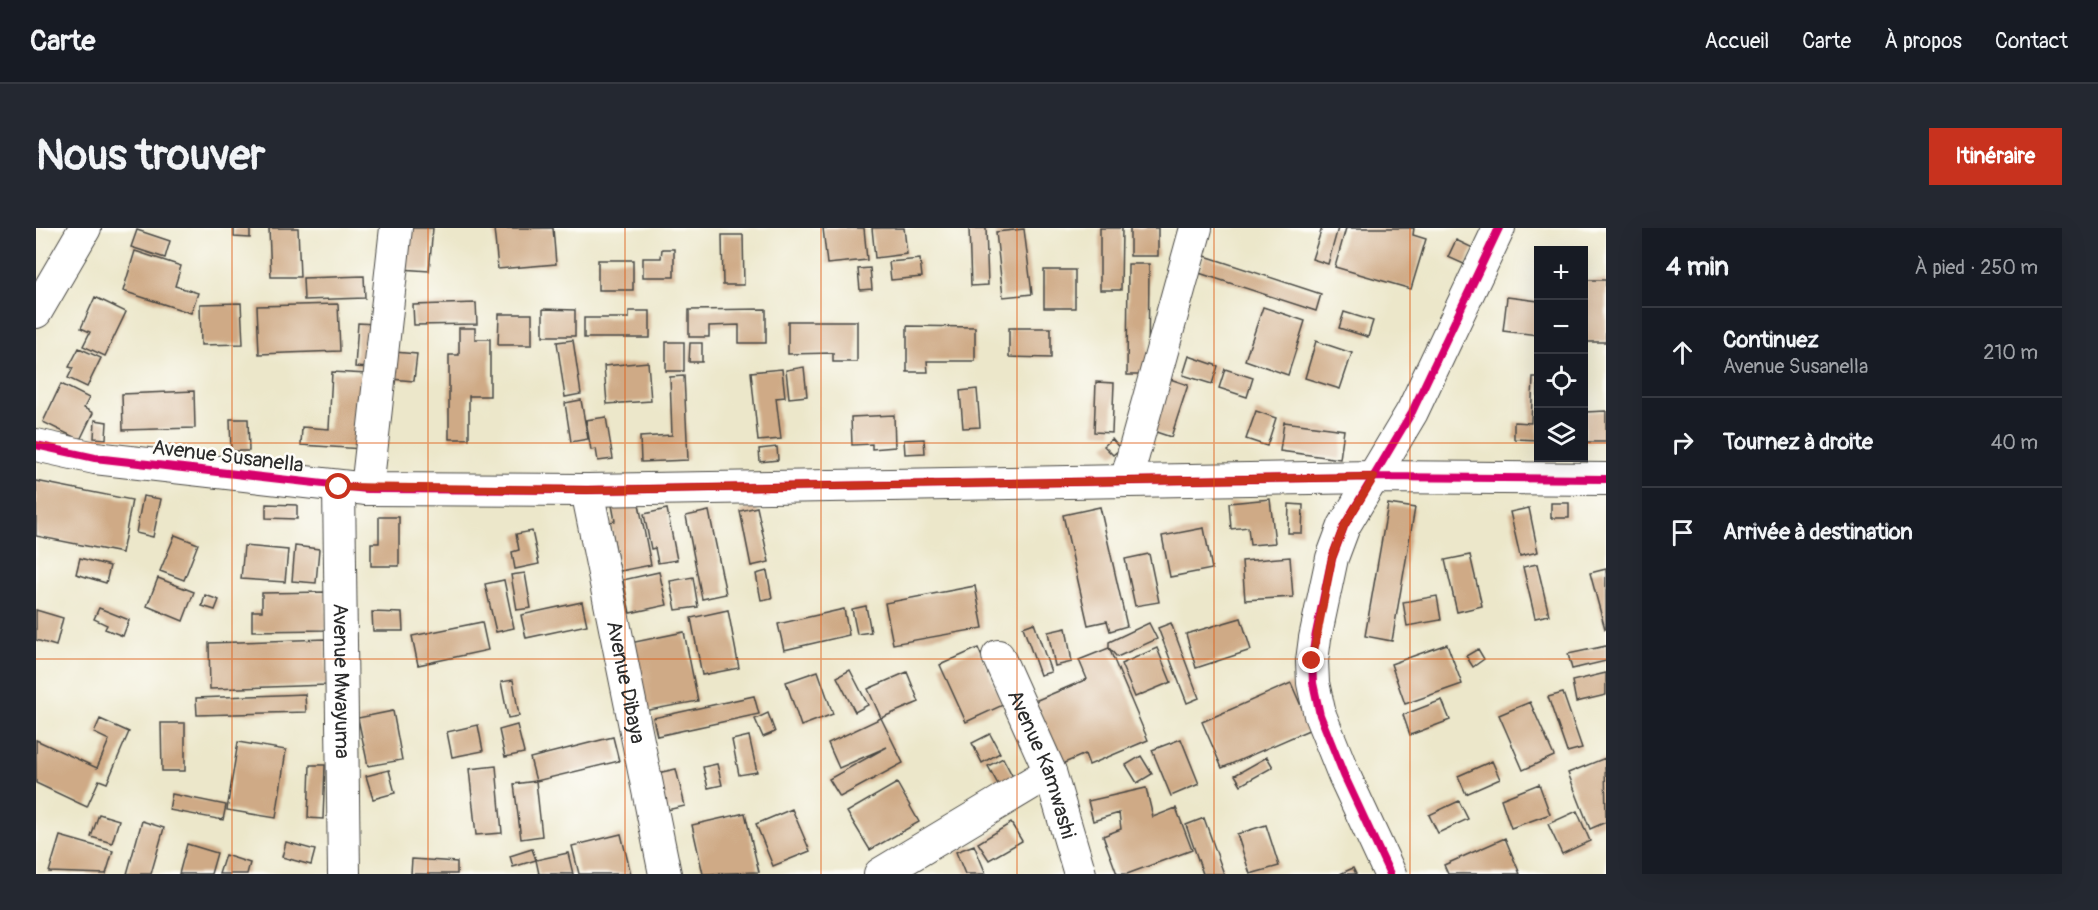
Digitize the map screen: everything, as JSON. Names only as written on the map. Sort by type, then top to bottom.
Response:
[{"type":"street","points":[[36,312],[85,228]]},
{"type":"street","name":"Avenue Mwayuma","points":[[344,874],[353,488],[396,228]]},
{"type":"street","points":[[1126,481],[1196,228]]},
{"type":"street","points":[[1390,874],[1344,775],[1320,715],[1312,661],[1332,558],[1344,526],[1412,412],[1499,228]]},
{"type":"street","name":"Avenue Susanella","points":[[36,444],[95,458],[353,488],[587,490],[1374,477],[1606,479]]},
{"type":"street","name":"Avenue Dibaya","points":[[587,490],[666,874]]},
{"type":"street","name":"Avenue Kamwashi","points":[[998,656],[1050,772],[1080,874]]},
{"type":"street","points":[[880,874],[1050,772]]},
{"type":"building","points":[[234,228],[250,228],[250,238],[234,237]]},
{"type":"building","points":[[269,228],[298,228],[300,277],[271,277]]},
{"type":"building","points":[[405,228],[433,228],[429,271],[401,269]]},
{"type":"building","points":[[494,228],[553,228],[556,264],[498,269]]},
{"type":"building","points":[[823,228],[864,228],[867,260],[827,264]]},
{"type":"building","points":[[872,228],[904,228],[907,254],[875,258]]},
{"type":"building","points":[[969,228],[986,228],[988,285],[971,286]]},
{"type":"building","points":[[1100,228],[1122,228],[1121,290],[1100,290]]},
{"type":"building","points":[[1130,228],[1158,228],[1158,256],[1130,256]]},
{"type":"building","points":[[1322,228],[1338,228],[1328,264],[1312,259]]},
{"type":"building","points":[[1346,228],[1414,228],[1413,235],[1426,239],[1411,289],[1335,267]]},
{"type":"building","points":[[1024,229],[1032,294],[1003,297],[996,232]]},
{"type":"building","points":[[137,230],[170,241],[165,258],[131,247]]},
{"type":"building","points":[[722,235],[743,235],[744,285],[723,285]]},
{"type":"building","points":[[1456,240],[1473,248],[1466,265],[1448,257]]},
{"type":"building","points":[[662,249],[674,249],[674,277],[643,277],[643,258],[661,258]]},
{"type":"building","points":[[135,251],[181,266],[175,286],[198,293],[191,313],[123,291]]},
{"type":"building","points":[[1205,256],[1321,294],[1316,311],[1199,273]]},
{"type":"building","points":[[920,259],[922,277],[891,280],[889,262]]},
{"type":"building","points":[[598,260],[633,260],[633,290],[598,290]]},
{"type":"building","points":[[1128,264],[1149,264],[1148,375],[1127,375]]},
{"type":"building","points":[[870,268],[872,289],[860,290],[858,269]]},
{"type":"building","points":[[1044,270],[1075,270],[1075,308],[1044,308]]},
{"type":"building","points":[[364,276],[365,298],[304,300],[303,278]]},
{"type":"building","points":[[1588,280],[1606,280],[1606,342],[1588,342]]},
{"type":"building","points":[[95,297],[126,312],[105,356],[83,346],[90,332],[81,328]]},
{"type":"building","points":[[1507,297],[1534,300],[1534,335],[1503,331]]},
{"type":"building","points":[[241,303],[243,344],[201,345],[200,304]]},
{"type":"building","points":[[476,303],[477,324],[414,325],[413,305]]},
{"type":"building","points":[[338,304],[340,351],[259,354],[257,306]]},
{"type":"building","points":[[1263,307],[1305,321],[1288,375],[1245,360]]},
{"type":"building","points":[[543,309],[575,310],[575,336],[543,336]]},
{"type":"building","points":[[766,309],[766,343],[739,343],[739,325],[709,326],[709,337],[689,337],[689,310]]},
{"type":"building","points":[[629,311],[650,311],[650,338],[584,338],[584,318],[629,318]]},
{"type":"building","points":[[1344,312],[1373,321],[1368,337],[1339,328]]},
{"type":"building","points":[[499,314],[532,314],[532,345],[498,345]]},
{"type":"building","points":[[788,321],[857,321],[857,362],[833,362],[833,353],[788,354]]},
{"type":"building","points":[[358,323],[374,324],[371,368],[355,367]]},
{"type":"building","points":[[907,326],[975,327],[975,361],[927,361],[928,372],[907,372]]},
{"type":"building","points":[[459,328],[475,328],[475,339],[490,339],[490,396],[469,396],[469,439],[449,439],[449,355],[459,355]]},
{"type":"building","points":[[1009,328],[1051,328],[1051,358],[1009,357]]},
{"type":"building","points":[[573,340],[581,394],[565,397],[557,342]]},
{"type":"building","points":[[1316,341],[1352,353],[1340,389],[1305,378]]},
{"type":"building","points":[[666,342],[684,342],[684,371],[666,371]]},
{"type":"building","points":[[690,343],[702,343],[702,362],[689,362]]},
{"type":"building","points":[[79,348],[101,358],[87,387],[68,378],[73,368],[69,367]]},
{"type":"building","points":[[394,352],[417,354],[414,381],[391,379]]},
{"type":"building","points":[[1189,356],[1218,366],[1212,384],[1183,375]]},
{"type":"building","points":[[648,362],[651,401],[607,404],[604,366]]},
{"type":"building","points":[[804,367],[807,396],[789,398],[786,370]]},
{"type":"building","points":[[782,369],[785,397],[776,398],[781,439],[758,441],[751,372]]},
{"type":"building","points":[[1225,369],[1253,378],[1247,397],[1219,388]]},
{"type":"building","points":[[332,372],[367,374],[363,449],[301,445],[302,427],[329,429]]},
{"type":"building","points":[[684,376],[688,460],[641,462],[640,437],[672,435],[670,377]]},
{"type":"building","points":[[1534,377],[1534,440],[1514,439],[1514,422],[1531,423]]},
{"type":"building","points":[[1170,379],[1188,385],[1171,437],[1153,431]]},
{"type":"building","points":[[1096,382],[1114,383],[1112,433],[1094,432]]},
{"type":"building","points":[[61,384],[89,398],[84,408],[93,413],[80,440],[43,422]]},
{"type":"building","points":[[977,389],[980,427],[963,428],[960,391]]},
{"type":"building","points":[[194,391],[195,428],[123,430],[122,394]]},
{"type":"building","points":[[581,400],[588,439],[571,442],[565,403]]},
{"type":"building","points":[[1256,411],[1276,418],[1267,446],[1246,439]]},
{"type":"building","points":[[1606,411],[1606,442],[1588,442],[1588,412]]},
{"type":"building","points":[[894,415],[895,447],[872,449],[872,444],[852,445],[851,417]]},
{"type":"building","points":[[606,417],[613,459],[598,461],[596,449],[591,450],[586,420]]},
{"type":"building","points":[[230,419],[248,419],[249,451],[231,451]]},
{"type":"building","points":[[95,420],[107,422],[106,439],[94,438]]},
{"type":"building","points":[[1284,422],[1344,430],[1340,459],[1280,451]]},
{"type":"building","points":[[924,439],[925,453],[905,454],[904,440]]},
{"type":"building","points":[[1112,439],[1120,449],[1113,455],[1104,446]]},
{"type":"building","points":[[777,447],[778,460],[760,462],[759,449]]},
{"type":"building","points":[[36,481],[132,500],[122,553],[36,536]]},
{"type":"building","points":[[143,496],[161,499],[153,537],[136,533]]},
{"type":"building","points":[[638,499],[651,565],[620,571],[610,522],[615,521],[612,505]]},
{"type":"building","points":[[1270,499],[1275,543],[1250,545],[1248,527],[1231,529],[1229,503]]},
{"type":"building","points":[[1551,503],[1569,503],[1569,518],[1551,518]]},
{"type":"building","points":[[266,504],[297,505],[297,519],[266,518]]},
{"type":"building","points":[[1289,504],[1303,505],[1302,533],[1288,533]]},
{"type":"building","points":[[1388,504],[1415,508],[1392,641],[1365,636]]},
{"type":"building","points":[[757,507],[769,562],[751,566],[740,511]]},
{"type":"building","points":[[1100,507],[1127,626],[1110,631],[1107,621],[1088,625],[1063,515]]},
{"type":"building","points":[[1529,508],[1538,552],[1520,556],[1510,512]]},
{"type":"building","points":[[667,509],[677,560],[658,563],[655,548],[651,549],[644,514]]},
{"type":"building","points":[[709,511],[726,594],[702,599],[686,516]]},
{"type":"building","points":[[379,517],[399,517],[399,566],[371,566],[371,543],[379,543]]},
{"type":"building","points":[[1204,528],[1212,569],[1170,577],[1162,536]]},
{"type":"building","points":[[532,531],[539,564],[515,569],[512,552],[519,550],[516,534]]},
{"type":"building","points":[[175,535],[198,544],[184,580],[160,571]]},
{"type":"building","points":[[244,546],[288,550],[285,582],[241,579]]},
{"type":"building","points":[[295,546],[319,549],[316,583],[292,581]]},
{"type":"building","points":[[1149,554],[1159,602],[1135,606],[1125,559]]},
{"type":"building","points":[[1470,555],[1482,606],[1457,612],[1445,560]]},
{"type":"building","points":[[1290,557],[1293,597],[1245,600],[1242,561]]},
{"type":"building","points":[[80,558],[110,566],[106,583],[76,574]]},
{"type":"building","points":[[1537,564],[1549,615],[1535,618],[1523,567]]},
{"type":"building","points":[[1606,569],[1606,629],[1605,629],[1590,573]]},
{"type":"building","points":[[767,571],[772,598],[761,600],[756,574]]},
{"type":"building","points":[[659,572],[667,605],[630,613],[623,580]]},
{"type":"building","points":[[525,573],[531,608],[517,610],[511,575]]},
{"type":"building","points":[[693,577],[698,607],[676,610],[670,581]]},
{"type":"building","points":[[158,578],[194,592],[183,621],[147,606]]},
{"type":"building","points":[[504,580],[514,628],[496,632],[485,584]]},
{"type":"building","points":[[975,586],[983,628],[893,644],[885,603]]},
{"type":"building","points":[[326,592],[327,630],[252,631],[252,611],[262,611],[262,593]]},
{"type":"building","points":[[205,595],[219,600],[215,610],[202,606]]},
{"type":"building","points":[[1437,596],[1441,620],[1407,626],[1403,602]]},
{"type":"building","points":[[582,602],[587,625],[526,638],[521,615]]},
{"type":"building","points":[[866,606],[871,632],[857,634],[852,609]]},
{"type":"building","points":[[99,608],[129,620],[123,636],[105,629],[107,625],[94,619]]},
{"type":"building","points":[[844,609],[849,635],[784,650],[778,624]]},
{"type":"building","points":[[36,610],[63,618],[56,646],[36,640]]},
{"type":"building","points":[[728,610],[739,668],[702,675],[691,618]]},
{"type":"building","points":[[372,612],[402,613],[403,631],[373,631]]},
{"type":"building","points":[[1241,618],[1251,650],[1196,668],[1186,634]]},
{"type":"building","points":[[482,622],[488,650],[418,665],[412,636]]},
{"type":"building","points":[[1034,623],[1051,672],[1040,675],[1023,627]]},
{"type":"building","points":[[1149,623],[1157,639],[1117,657],[1109,648],[1109,642]]},
{"type":"building","points":[[1171,623],[1199,698],[1187,703],[1158,628]]},
{"type":"building","points":[[1066,628],[1072,662],[1055,666],[1048,632]]},
{"type":"building","points":[[684,632],[698,701],[644,711],[630,643]]},
{"type":"building","points":[[326,639],[327,685],[210,689],[209,643]]},
{"type":"building","points":[[1447,644],[1462,684],[1405,704],[1391,664]]},
{"type":"building","points":[[1606,646],[1606,661],[1572,669],[1568,654]]},
{"type":"building","points":[[978,648],[1003,705],[966,722],[940,665]]},
{"type":"building","points":[[1109,648],[1148,740],[1089,765],[1085,754],[1062,764],[1035,701],[1087,679],[1079,660]]},
{"type":"building","points":[[1157,648],[1171,682],[1135,697],[1121,664]]},
{"type":"building","points":[[1478,649],[1484,659],[1473,667],[1466,656]]},
{"type":"building","points":[[850,670],[868,705],[855,712],[837,677]]},
{"type":"building","points":[[818,671],[833,714],[801,726],[786,682]]},
{"type":"building","points":[[907,672],[919,702],[881,718],[868,689]]},
{"type":"building","points":[[1606,673],[1606,695],[1576,702],[1572,681]]},
{"type":"building","points":[[513,680],[519,716],[508,718],[501,682]]},
{"type":"building","points":[[1291,683],[1311,729],[1222,768],[1202,722]]},
{"type":"building","points":[[1563,693],[1582,748],[1567,752],[1548,697]]},
{"type":"building","points":[[305,694],[306,712],[197,715],[196,698]]},
{"type":"building","points":[[754,696],[759,714],[657,736],[653,718]]},
{"type":"building","points":[[1442,700],[1450,720],[1410,735],[1403,715]]},
{"type":"building","points":[[1530,702],[1554,756],[1523,770],[1499,715]]},
{"type":"building","points":[[393,711],[402,760],[368,766],[358,718]]},
{"type":"building","points":[[768,713],[775,732],[763,737],[755,719]]},
{"type":"building","points":[[881,718],[903,763],[840,797],[829,779],[887,747],[839,768],[828,743]]},
{"type":"building","points":[[100,719],[129,732],[107,783],[99,780],[87,807],[36,783],[36,740],[97,768],[109,740],[94,733]]},
{"type":"building","points":[[161,723],[185,723],[185,771],[162,771]]},
{"type":"building","points":[[478,725],[483,751],[452,757],[447,732]]},
{"type":"building","points":[[517,725],[524,753],[505,757],[499,730]]},
{"type":"building","points":[[990,734],[1000,753],[982,763],[972,743]]},
{"type":"building","points":[[749,736],[757,772],[739,775],[732,740]]},
{"type":"building","points":[[613,737],[619,761],[536,781],[530,758]]},
{"type":"building","points":[[1181,739],[1199,784],[1171,796],[1152,750]]},
{"type":"building","points":[[238,742],[286,750],[276,818],[227,810]]},
{"type":"building","points":[[1141,756],[1152,774],[1137,783],[1126,765]]},
{"type":"building","points":[[1267,757],[1273,767],[1241,785],[1235,775]]},
{"type":"building","points":[[1003,758],[1015,781],[1000,788],[988,766]]},
{"type":"building","points":[[1605,758],[1606,822],[1590,829],[1568,773]]},
{"type":"building","points":[[1492,761],[1500,779],[1466,794],[1458,776]]},
{"type":"building","points":[[717,764],[722,785],[708,788],[703,767]]},
{"type":"building","points":[[310,765],[325,765],[323,819],[308,818]]},
{"type":"building","points":[[496,766],[502,833],[476,835],[469,769]]},
{"type":"building","points":[[676,769],[685,806],[662,811],[653,774]]},
{"type":"building","points":[[389,770],[395,793],[373,799],[366,776]]},
{"type":"building","points":[[536,781],[542,836],[521,839],[514,784]]},
{"type":"building","points":[[897,783],[919,822],[870,850],[847,812]]},
{"type":"building","points":[[1539,784],[1550,814],[1511,828],[1501,799]]},
{"type":"building","points":[[1146,788],[1153,817],[1176,808],[1192,850],[1127,874],[1117,874],[1103,836],[1121,829],[1119,813],[1093,821],[1088,801]]},
{"type":"building","points":[[172,794],[226,805],[223,820],[169,810]]},
{"type":"building","points":[[1459,801],[1468,819],[1438,833],[1429,815]]},
{"type":"building","points":[[792,809],[810,851],[773,866],[756,824]]},
{"type":"building","points":[[1577,811],[1590,841],[1562,854],[1548,824]]},
{"type":"building","points":[[745,813],[759,872],[703,874],[692,825]]},
{"type":"building","points":[[99,814],[119,820],[112,843],[91,837]]},
{"type":"building","points":[[1204,818],[1224,874],[1203,874],[1186,825]]},
{"type":"building","points":[[142,821],[164,828],[151,874],[127,874]]},
{"type":"building","points":[[1011,823],[1022,841],[989,860],[978,843]]},
{"type":"building","points":[[1266,825],[1279,866],[1250,874],[1237,834]]},
{"type":"building","points":[[621,834],[631,874],[579,874],[572,846]]},
{"type":"building","points":[[60,836],[113,851],[106,874],[49,872]]},
{"type":"building","points":[[1505,838],[1520,874],[1448,874],[1444,865]]},
{"type":"building","points":[[286,842],[315,850],[311,865],[282,857]]},
{"type":"building","points":[[187,844],[217,853],[211,874],[179,874]]},
{"type":"building","points":[[974,845],[986,874],[965,874],[956,852]]},
{"type":"building","points":[[532,849],[536,860],[513,867],[510,856]]},
{"type":"building","points":[[568,853],[573,874],[539,874],[536,860]]},
{"type":"building","points":[[225,855],[250,863],[247,874],[219,874]]},
{"type":"building","points":[[412,859],[457,862],[457,874],[411,874]]},
{"type":"building","points":[[1353,868],[1356,874],[1340,874]]},
{"type":"cycle path","points":[[1390,874],[1344,775],[1320,715],[1313,683],[1312,661],[1315,638],[1332,558],[1344,526],[1412,412],[1499,228]]},
{"type":"cycle path","points":[[36,445],[95,458],[367,489],[587,490],[1374,477],[1606,479]]},
{"type":"route","points":[[339,487],[587,490],[1374,477],[1344,526],[1332,558],[1312,661]]}]
